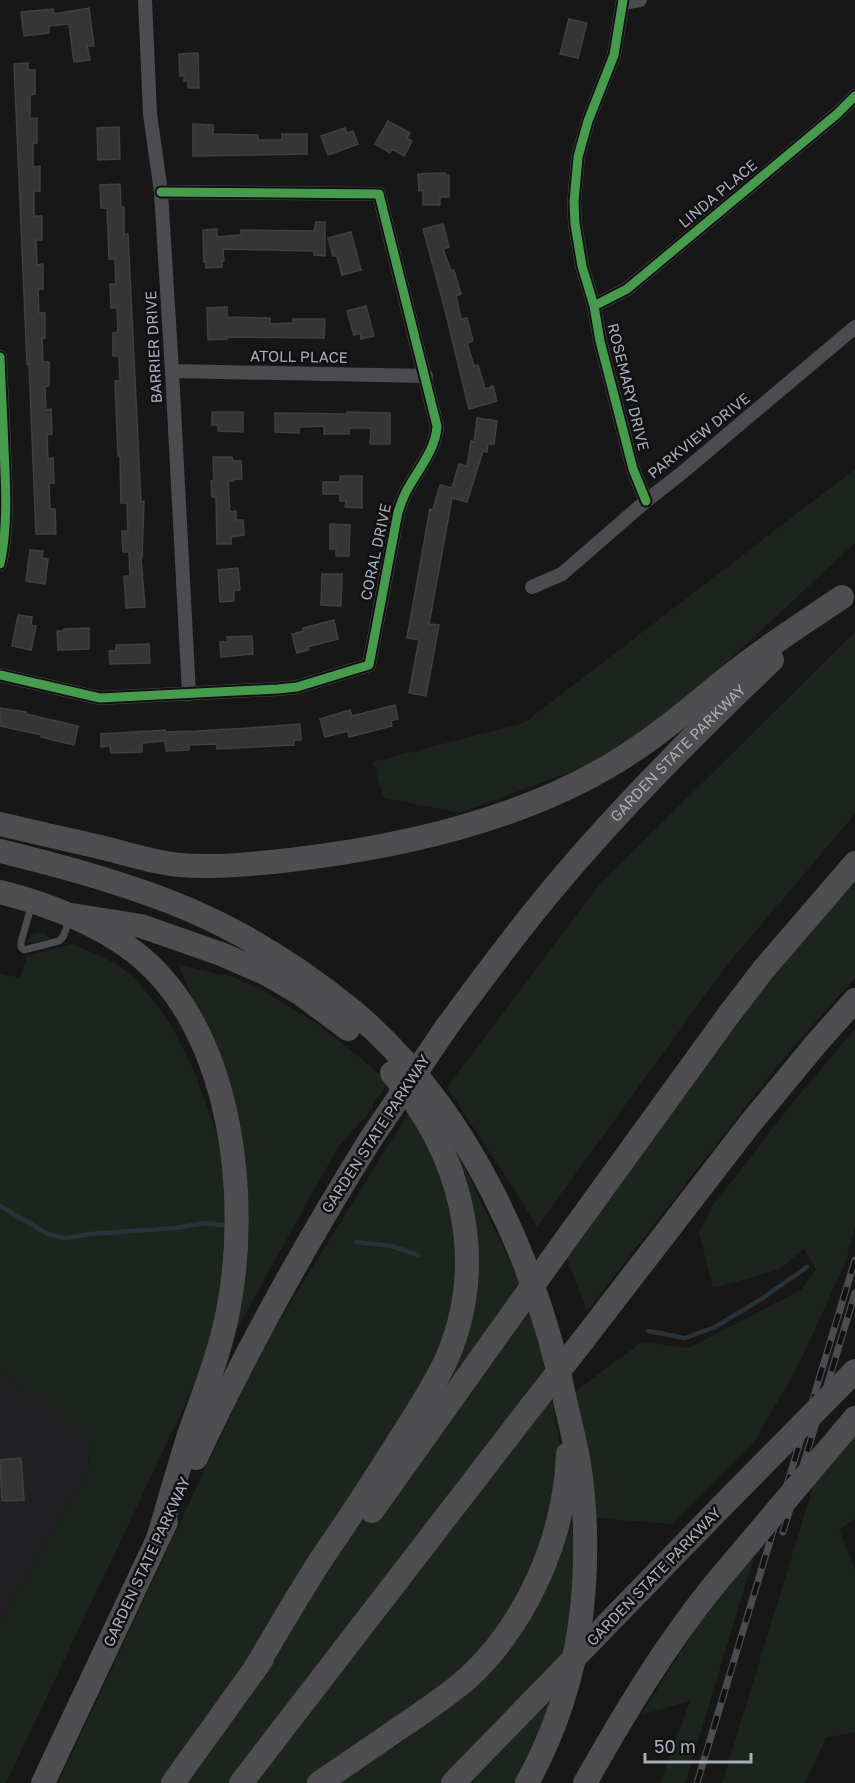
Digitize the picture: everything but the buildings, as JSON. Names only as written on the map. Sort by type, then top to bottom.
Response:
[{"type":"highway","points":[[0,824],[164,863],[198,866],[309,858],[445,831],[548,797],[612,764],[671,724],[738,670],[849,591]]},
{"type":"highway","name":"GARDEN STATE PARKWAY","points":[[43,1783],[236,1373],[309,1241],[370,1140],[446,1028],[539,905],[615,819],[688,742],[772,660],[849,591]]},
{"type":"highway","points":[[0,851],[69,869],[159,898],[208,919],[296,969],[332,995],[371,1028],[406,1065],[463,1142],[493,1194],[520,1251],[556,1357],[579,1460],[584,1514],[585,1554],[579,1625],[570,1673],[545,1749],[527,1783]]},
{"type":"highway","points":[[172,1783],[415,1453],[493,1341],[737,1004],[763,970],[855,863]]},
{"type":"highway","points":[[0,892],[72,915],[141,927],[213,951],[265,973],[319,1006],[368,1047],[396,1078],[427,1121],[452,1173],[461,1207],[466,1242],[467,1276],[460,1316],[448,1356],[412,1420],[322,1558],[253,1672]]},
{"type":"highway","points":[[72,915],[143,959],[177,997],[194,1027],[213,1073],[225,1112],[234,1158],[237,1247],[228,1314],[215,1362],[190,1433],[159,1536]]},
{"type":"highway","points":[[242,1783],[749,1125],[855,1000]]},
{"type":"highway","name":"GARDEN STATE PARKWAY","points":[[453,1783],[855,1371]]},
{"type":"highway","points":[[319,1783],[424,1712],[468,1678],[509,1629],[532,1590],[557,1525],[566,1482],[568,1415]]},
{"type":"highway","points":[[585,1783],[657,1662],[688,1618],[855,1418]]},
{"type":"street","name":"BARRIER DRIVE","points":[[145,0],[150,114],[161,192],[189,694]]},
{"type":"street","points":[[623,2],[640,0]]},
{"type":"street","name":"ROSEMARY DRIVE","points":[[623,2],[614,55],[588,122],[578,157],[575,181],[575,224],[600,341],[633,469],[646,501]]},
{"type":"street","name":"LINDA PLACE","points":[[594,306],[627,289],[837,114],[855,96]]},
{"type":"street","name":"CORAL DRIVE","points":[[0,675],[100,698],[297,687],[369,665],[398,512],[405,493],[437,436],[437,426],[426,376],[379,194],[161,192]]},
{"type":"street","name":"PARKVIEW DRIVE","points":[[532,587],[562,574],[855,327]]},
{"type":"street","points":[[0,357],[6,483],[3,551],[0,564]]},
{"type":"street","name":"ATOLL PLACE","points":[[172,371],[426,376]]},
{"type":"lane","points":[[33,901],[21,942],[23,950],[59,941],[72,915]]},
{"type":"shaded area","points":[[855,469],[855,543],[656,728],[591,764],[460,813],[384,798],[373,762],[524,723]]},
{"type":"shaded area","points":[[855,632],[855,814],[726,966],[537,1227],[447,1087],[598,886]]},
{"type":"shaded area","points":[[855,883],[855,978],[785,1056],[587,1311],[566,1256],[776,967]]},
{"type":"shaded area","points":[[36,932],[45,933],[50,939],[27,943],[31,935]]},
{"type":"shaded area","points":[[73,944],[115,963],[135,978],[169,1021],[194,1071],[217,1134],[230,1210],[225,1282],[210,1346],[183,1409],[6,1783],[0,1783],[0,1623],[88,1471],[90,1438],[0,1371],[0,973],[20,978],[27,956]]},
{"type":"shaded area","points":[[178,964],[226,974],[264,991],[319,1025],[388,1082],[366,1116],[338,1147],[230,1341],[233,1319],[216,1052]]},
{"type":"shaded area","points":[[855,1029],[855,1228],[845,1263],[798,1366],[754,1442],[672,1524],[594,1518],[573,1393],[642,1342],[689,1348],[801,1290],[816,1269],[804,1249],[778,1270],[713,1288],[699,1232],[712,1207],[794,1101]]},
{"type":"shaded area","points":[[412,1107],[447,1131],[516,1274],[543,1349],[575,1546],[568,1631],[533,1783],[58,1783],[260,1352]]},
{"type":"shaded area","points":[[0,1371],[90,1437],[88,1471],[0,1623]]},
{"type":"shaded area","points":[[855,1428],[855,1519],[839,1529],[855,1570],[855,1732],[826,1738],[805,1783],[722,1783],[818,1471]]},
{"type":"shaded area","points":[[757,1547],[685,1783],[660,1783],[690,1701],[641,1715],[700,1621]]},
{"type":"waterway","points":[[0,1206],[48,1234],[66,1238],[206,1223],[229,1226]]},
{"type":"waterway","points":[[357,1242],[391,1246],[418,1255]]},
{"type":"waterway","points":[[648,1331],[685,1338],[715,1327],[763,1298],[807,1267]]},
{"type":"railway","points":[[697,1783],[855,1260]]},
{"type":"railway","points":[[783,1532],[855,1293]]},
{"type":"cycle path","points":[[623,0],[614,55],[588,121],[578,157],[574,202],[575,224],[582,266],[594,306],[600,341],[633,469],[646,501]]},
{"type":"cycle path","points":[[594,306],[627,289],[837,114],[855,96]]},
{"type":"cycle path","points":[[0,675],[100,698],[297,687],[369,665],[398,512],[430,451],[437,426],[379,194],[161,192]]},
{"type":"cycle path","points":[[0,357],[6,507],[0,564]]}]
